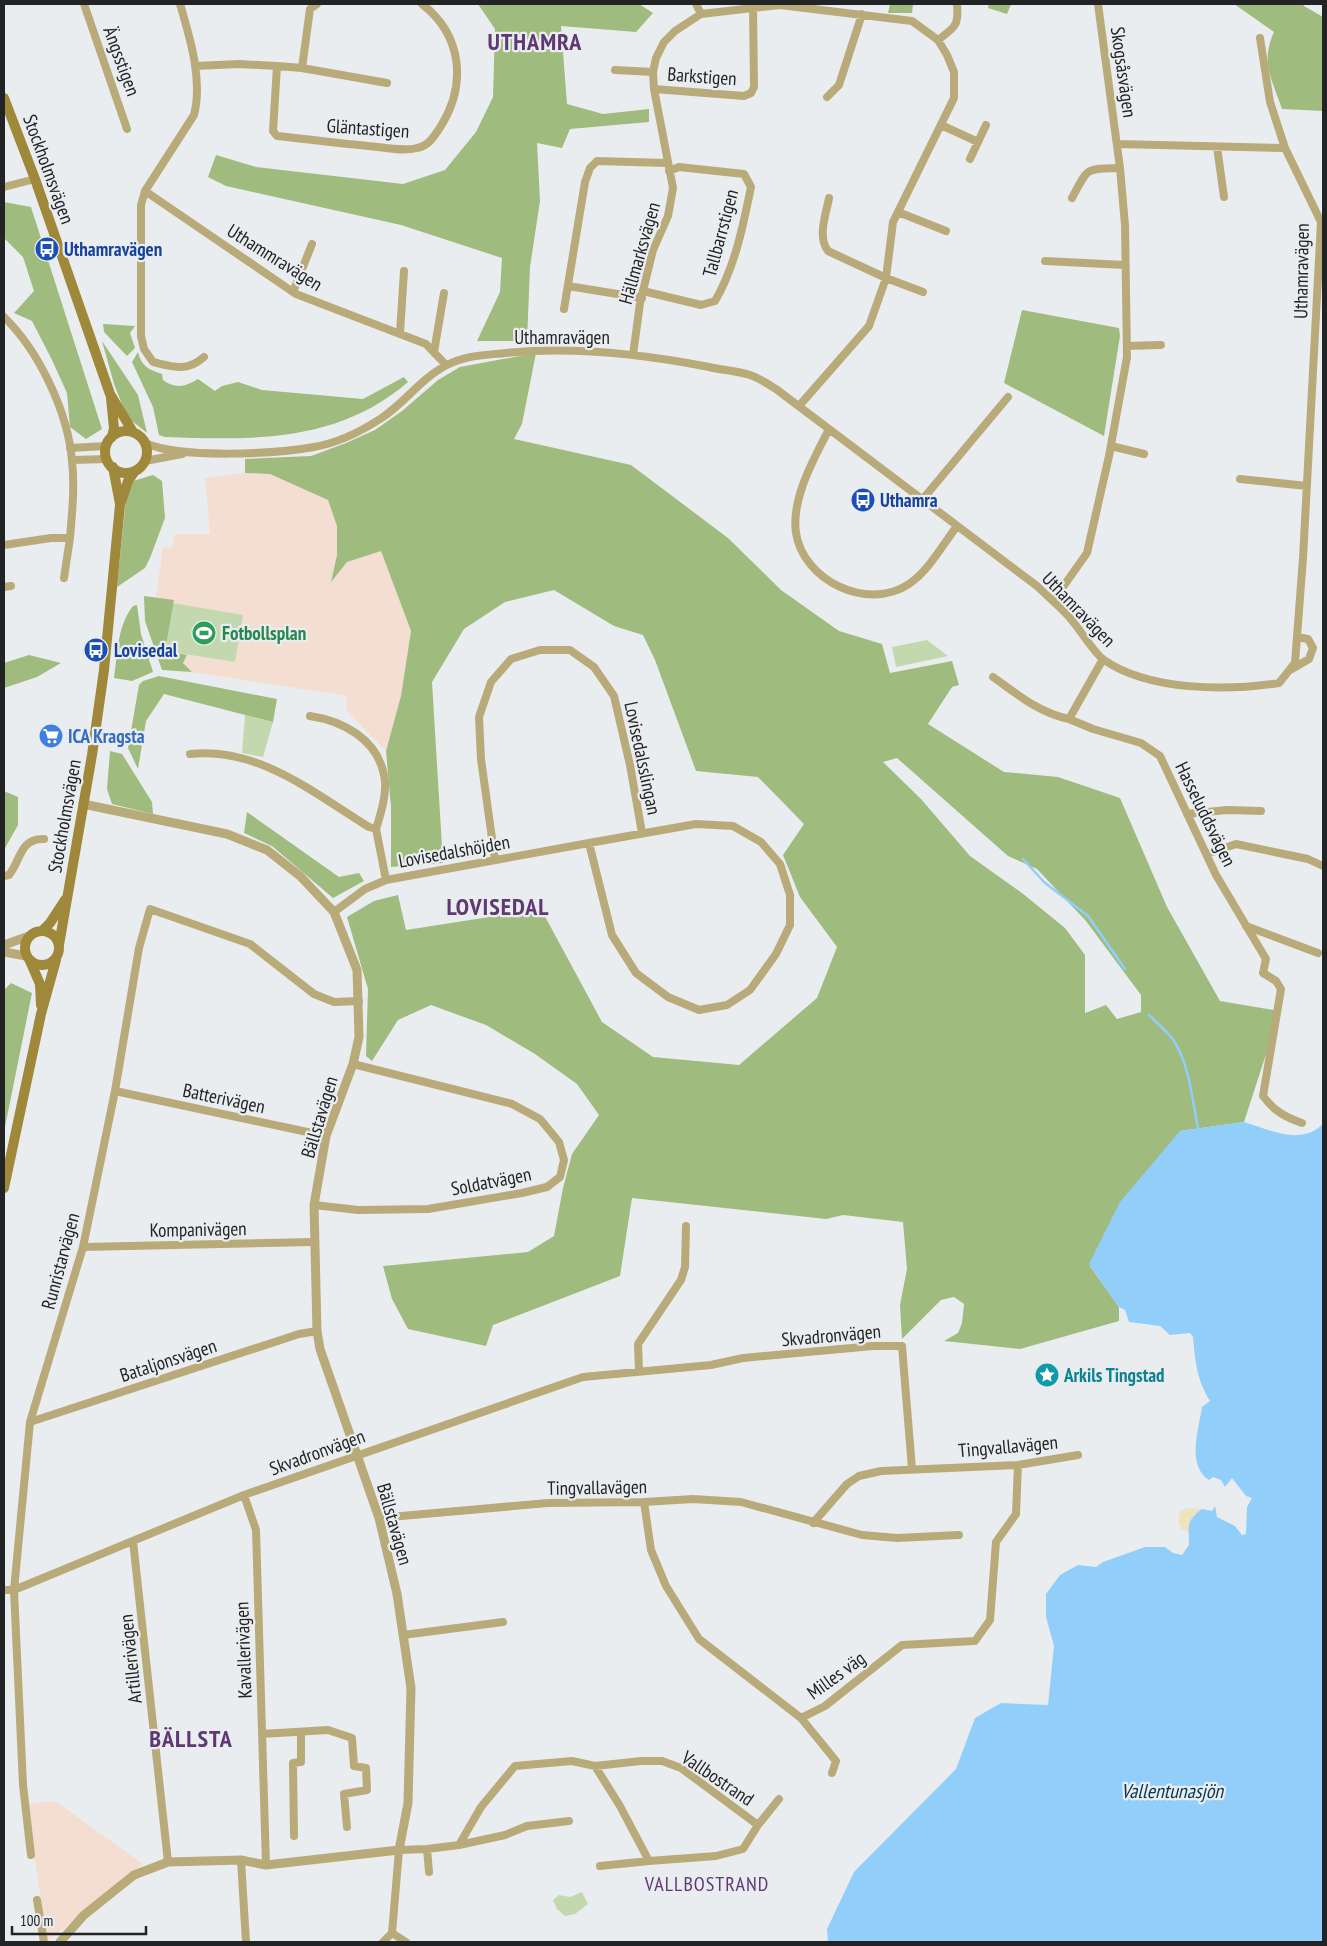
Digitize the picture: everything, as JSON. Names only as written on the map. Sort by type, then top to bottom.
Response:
[{"type":"main road","name":"Stockholmsvägen","points":[[4,98],[35,179],[110,394],[133,432]]},
{"type":"main road","name":"Stockholmsvägen","points":[[109,441],[114,428],[110,394]]},
{"type":"main road","points":[[125,431],[133,432],[139,435],[145,443],[147,450],[145,461],[135,471],[123,472],[110,463],[109,441],[125,431]]},
{"type":"main road","name":"Stockholmsvägen","points":[[110,463],[120,505]]},
{"type":"main road","name":"Stockholmsvägen","points":[[60,944],[104,670],[120,505],[128,481],[135,471]]},
{"type":"main road","name":"Stockholmsvägen","points":[[42,931],[50,923],[68,895]]},
{"type":"main road","points":[[4,1188],[41,1014],[60,944],[53,934],[42,931],[30,936],[25,944],[28,958],[40,984],[41,1014]]},
{"type":"main road","points":[[28,958],[42,966],[56,960]]},
{"type":"street","name":"Ängsstigen","points":[[84,4],[127,129]]},
{"type":"street","points":[[180,4],[195,66],[198,102],[194,115],[145,191],[141,205],[141,336],[144,349],[153,362],[174,367],[193,367],[204,357]]},
{"type":"street","points":[[302,68],[310,9],[318,4]]},
{"type":"street","name":"Gläntastigen","points":[[277,66],[273,130],[277,136],[392,148],[416,149],[425,146],[450,112],[456,91],[458,68],[452,41],[442,22],[422,4]]},
{"type":"street","points":[[696,4],[700,14]]},
{"type":"street","name":"Hällmarksvägen","points":[[633,355],[642,294],[653,250],[668,216],[673,188],[654,89],[653,72],[656,58],[664,42],[675,31],[700,14],[780,4],[912,21],[938,40],[947,55],[954,72],[954,98],[893,222],[886,278],[868,326],[799,406]]},
{"type":"street","points":[[938,40],[956,26],[958,19],[957,4]]},
{"type":"street","name":"Skogsåsvägen","points":[[1053,601],[1087,553],[1111,446],[1127,357],[1120,168],[1098,4]]},
{"type":"street","name":"Barkstigen","points":[[654,89],[744,96],[751,93],[754,87],[753,7]]},
{"type":"street","points":[[827,97],[839,85],[862,14]]},
{"type":"street","name":"Uthamravägen","points":[[145,461],[187,453],[315,447],[355,434],[382,418],[422,382],[446,365],[470,356],[541,349],[633,355],[672,360],[750,375],[776,389],[1037,586],[1069,616],[1103,659],[1149,680],[1175,685],[1251,687],[1279,683],[1295,663],[1322,222],[1285,148],[1270,102],[1260,38]]},
{"type":"street","points":[[195,66],[240,64],[302,68],[387,83]]},
{"type":"street","points":[[615,70],[653,72]]},
{"type":"street","points":[[970,159],[986,124]]},
{"type":"street","points":[[941,125],[978,142]]},
{"type":"street","name":"Skogsåsvägen","points":[[1118,144],[1285,148]]},
{"type":"street","points":[[1217,147],[1224,197]]},
{"type":"street","points":[[564,309],[585,182],[590,168],[597,161],[668,167]]},
{"type":"street","name":"Tallbarrstigen","points":[[642,294],[701,305],[715,301],[724,286],[748,205],[751,187],[744,174],[668,167]]},
{"type":"street","points":[[1072,198],[1085,173],[1090,169],[1120,168]]},
{"type":"street","points":[[4,187],[35,179]]},
{"type":"street","name":"Uthammravägen","points":[[145,191],[293,292],[316,303],[426,344],[446,365]]},
{"type":"street","points":[[829,198],[822,235],[823,244],[828,251],[886,278],[923,292]]},
{"type":"street","points":[[898,212],[946,232]]},
{"type":"street","points":[[293,292],[312,244]]},
{"type":"street","points":[[1045,261],[1125,265]]},
{"type":"street","points":[[400,333],[404,272]]},
{"type":"street","points":[[568,286],[642,294]]},
{"type":"street","points":[[434,352],[444,293]]},
{"type":"street","points":[[4,317],[40,363],[57,402],[70,448],[73,493],[70,538],[64,578]]},
{"type":"street","points":[[1127,346],[1161,345]]},
{"type":"street","points":[[922,500],[1008,397]]},
{"type":"street","points":[[829,429],[811,465],[797,508],[796,532],[803,557],[820,576],[842,588],[863,593],[885,593],[908,585],[925,570],[957,526]]},
{"type":"street","points":[[70,448],[109,441]]},
{"type":"street","name":"Uthamravägen","points":[[145,443],[158,448],[187,453]]},
{"type":"street","points":[[1111,446],[1144,454]]},
{"type":"street","points":[[72,460],[110,463]]},
{"type":"street","points":[[1240,480],[1307,486]]},
{"type":"street","points":[[4,546],[52,538],[70,538]]},
{"type":"street","name":"Uthamravägen","points":[[1289,670],[1310,659],[1313,648],[1308,639],[1297,637]]},
{"type":"street","name":"Lovisedalsslingan","points":[[495,860],[480,759],[479,718],[491,682],[510,659],[540,650],[570,650],[594,667],[614,696],[628,757],[642,833]]},
{"type":"street","points":[[1069,719],[1103,659]]},
{"type":"street","name":"Hasseluddsvägen","points":[[993,677],[1036,707],[1054,716],[1069,719],[1093,729],[1141,743],[1160,756],[1207,854],[1266,959],[1263,973],[1276,981],[1281,989],[1263,1096],[1270,1107],[1283,1117],[1302,1123]]},
{"type":"street","points":[[310,716],[331,719],[358,735],[376,751],[385,776],[383,806],[376,829],[386,880]]},
{"type":"street","points":[[190,754],[210,752],[281,771],[369,827],[376,829]]},
{"type":"street","name":"Bällstavägen","points":[[83,804],[151,820],[227,834],[267,850],[300,876],[334,912],[357,970],[359,1037],[353,1064],[326,1136],[314,1205],[317,1331],[320,1349],[379,1518],[403,1635],[411,1688],[408,1803],[399,1850]]},
{"type":"street","points":[[1187,814],[1227,810],[1260,811]]},
{"type":"street","name":"Lovisedalshöjden","points":[[334,912],[365,889],[386,880],[589,842],[696,824],[733,826],[761,842],[780,864],[790,894],[790,925],[776,954],[750,990],[727,1005],[699,1010],[668,997],[636,973],[612,935],[589,842]]},
{"type":"street","points":[[4,876],[9,876],[27,842],[34,839],[44,839]]},
{"type":"street","points":[[1207,854],[1236,844],[1308,859],[1323,866]]},
{"type":"street","name":"Runristarvägen","points":[[31,1855],[22,1785],[14,1590],[30,1422],[83,1247],[114,1091],[139,948],[150,909],[250,944],[314,994],[334,1002],[359,1000]]},
{"type":"street","points":[[1246,926],[1318,953]]},
{"type":"street","points":[[4,945],[30,936]]},
{"type":"street","points":[[4,952],[28,958]]},
{"type":"street","name":"Soldatvägen","points":[[314,1205],[358,1210],[428,1209],[547,1187],[560,1177],[564,1160],[559,1142],[540,1119],[512,1104],[353,1064]]},
{"type":"street","name":"Batterivägen","points":[[114,1091],[326,1136]]},
{"type":"street","points":[[639,1371],[638,1344],[681,1280],[685,1267],[686,1226]]},
{"type":"street","name":"Kompanivägen","points":[[83,1247],[314,1242]]},
{"type":"street","name":"Bataljonsvägen","points":[[30,1422],[299,1334],[317,1331]]},
{"type":"street","name":"Skvadronvägen","points":[[14,1590],[244,1495],[583,1377],[711,1365],[744,1358],[873,1346],[902,1346],[912,1469]]},
{"type":"street","name":"Tingvallavägen","points":[[813,1523],[847,1484],[859,1476],[881,1471],[1018,1465],[1078,1455]]},
{"type":"street","name":"Milles väg","points":[[644,1502],[651,1550],[666,1586],[699,1639],[801,1718],[825,1706],[902,1645],[975,1642],[990,1620],[996,1542],[1016,1514],[1018,1465]]},
{"type":"street","name":"Kavallerivägen","points":[[244,1495],[256,1530],[266,1865]]},
{"type":"street","name":"Tingvallavägen","points":[[379,1518],[548,1503],[644,1502],[693,1499],[742,1502],[862,1535],[897,1538],[959,1536]]},
{"type":"street","name":"Artillerivägen","points":[[133,1541],[168,1862]]},
{"type":"street","points":[[4,1590],[14,1590]]},
{"type":"street","points":[[403,1635],[503,1622]]},
{"type":"street","points":[[801,1718],[836,1761],[832,1773]]},
{"type":"street","points":[[262,1734],[328,1730],[352,1738],[354,1766],[366,1768],[367,1790],[344,1794],[347,1827]]},
{"type":"street","points":[[294,1836],[293,1763],[301,1762],[301,1732]]},
{"type":"street","name":"Vallbostrand","points":[[459,1845],[481,1807],[515,1766],[572,1761],[595,1766],[641,1760],[662,1761],[681,1768],[758,1825],[743,1849],[716,1856],[600,1866]]},
{"type":"street","points":[[595,1766],[620,1806],[649,1861]]},
{"type":"street","points":[[758,1825],[779,1799]]},
{"type":"street","points":[[60,1942],[84,1915],[134,1875],[168,1862],[242,1860],[266,1865],[399,1850],[427,1850],[505,1835],[527,1826],[569,1822]]},
{"type":"street","points":[[383,1942],[392,1933],[399,1850]]},
{"type":"street","points":[[427,1850],[430,1872]]},
{"type":"street","points":[[242,1860],[246,1942]]},
{"type":"street","points":[[37,1900],[44,1942]]},
{"type":"street","points":[[392,1933],[406,1942]]},
{"type":"shaded area","points":[[245,473],[270,474],[328,500],[337,526],[337,555],[331,581],[347,562],[381,551],[411,631],[401,696],[386,751],[346,710],[347,696],[192,672],[183,663],[187,655],[165,651],[174,601],[156,597],[163,547],[172,548],[175,534],[210,534],[205,478]]},
{"type":"shaded area","points":[[55,1801],[143,1864],[47,1942],[27,1804]]},
{"type":"green space","points":[[478,4],[639,4],[653,13],[636,32],[561,26],[567,104],[603,114],[649,109],[649,122],[570,129],[562,148],[537,143],[540,201],[530,267],[527,341],[477,341],[500,292],[502,258],[401,225],[226,186],[208,177],[216,155],[256,167],[403,184],[445,170],[476,132],[493,97],[495,29]]},
{"type":"green space","points":[[890,4],[913,4],[912,13],[888,13]]},
{"type":"green space","points":[[989,4],[1011,4],[1007,14],[988,8]]},
{"type":"green space","points":[[1234,4],[1303,4],[1323,17],[1323,111],[1282,109],[1271,79],[1268,62],[1268,52],[1274,32]]},
{"type":"green space","points":[[4,202],[31,207],[102,429],[86,439],[70,427],[67,393],[32,321],[14,313],[34,291],[23,257],[4,238]]},
{"type":"green space","points":[[1022,310],[1119,328],[1120,336],[1104,436],[1004,383]]},
{"type":"green space","points":[[103,324],[135,326],[130,333],[135,348],[127,356],[104,332]]},
{"type":"green space","points":[[102,341],[138,395],[147,433],[127,417],[114,384]]},
{"type":"green space","points":[[138,352],[143,364],[149,369],[162,374],[163,380],[167,383],[180,386],[198,379],[215,391],[222,386],[238,382],[262,390],[363,399],[404,377],[408,382],[381,402],[352,417],[323,427],[262,437],[165,437],[159,435],[153,407],[132,362]]},
{"type":"green space","points":[[536,353],[522,424],[514,439],[631,465],[728,538],[781,590],[839,631],[882,644],[890,673],[952,661],[959,685],[952,687],[928,724],[1004,772],[1058,777],[1120,798],[1167,907],[1220,1001],[1280,1011],[1244,1122],[1180,1131],[1090,1266],[1119,1307],[1119,1321],[1020,1349],[944,1341],[958,1333],[962,1323],[964,1304],[954,1297],[941,1300],[902,1339],[900,1305],[907,1269],[903,1222],[843,1215],[826,1219],[632,1198],[620,1276],[493,1325],[486,1346],[408,1329],[392,1299],[383,1266],[528,1252],[554,1236],[563,1188],[572,1154],[599,1115],[577,1084],[535,1054],[486,1025],[431,1005],[398,1020],[372,1061],[366,1056],[368,989],[347,917],[374,901],[398,895],[406,930],[541,909],[602,1022],[653,1057],[739,1065],[817,998],[837,947],[800,897],[783,855],[804,824],[758,777],[696,771],[655,660],[643,635],[614,626],[554,590],[505,602],[464,629],[432,682],[443,863],[391,867],[391,807],[386,751],[401,696],[411,631],[381,551],[347,562],[331,582],[337,555],[337,526],[328,500],[270,474],[245,473],[245,459],[311,456],[346,443],[375,430],[402,411],[438,380],[460,367]],"holes":[[[897,758],[1008,856],[1037,869],[1086,921],[1141,995],[1141,1012],[1117,1019],[1106,1005],[1085,1013],[1085,955],[1065,928],[1022,893],[970,856],[921,799],[883,762]]]},
{"type":"green space","points":[[153,475],[162,481],[165,518],[145,568],[117,587],[127,489],[130,482]]},
{"type":"green space","points":[[144,596],[174,600],[165,651],[187,655],[183,663],[192,672],[162,670],[145,621]]},
{"type":"green space","name":"Fotbollsplan","points":[[173,603],[243,615],[235,662],[165,651]]},
{"type":"green space","points":[[137,605],[141,634],[153,672],[132,681],[114,678],[121,631],[128,614],[133,606]]},
{"type":"green space","points":[[927,640],[948,656],[896,667],[892,647]]},
{"type":"green space","points":[[29,655],[61,663],[37,677],[4,688],[4,663]]},
{"type":"green space","points":[[159,676],[277,699],[273,722],[164,694],[146,721],[138,769],[128,748],[139,685],[143,681]]},
{"type":"green space","points":[[245,715],[273,722],[263,757],[242,753]]},
{"type":"green space","points":[[110,751],[122,754],[152,802],[153,814],[112,804],[107,789]]},
{"type":"green space","points":[[4,791],[18,797],[18,825],[4,850]]},
{"type":"green space","points":[[247,812],[339,877],[359,873],[364,881],[333,898],[272,846],[244,833]]},
{"type":"green space","points":[[11,983],[32,993],[4,1132],[4,990]]},
{"type":"green space","points":[[582,1892],[588,1904],[575,1914],[565,1916],[557,1909],[553,1900],[559,1895],[570,1897]]},
{"type":"sand","points":[[1187,1508],[1202,1509],[1193,1516],[1189,1532],[1181,1529],[1178,1522],[1180,1512]]},
{"type":"water","name":"Vallentunasjön","points":[[1244,1122],[1275,1132],[1295,1135],[1314,1131],[1323,1124],[1323,1942],[828,1942],[827,1929],[854,1872],[956,1769],[975,1718],[1001,1703],[1048,1705],[1054,1646],[1046,1617],[1046,1594],[1060,1575],[1078,1565],[1096,1567],[1103,1562],[1145,1547],[1165,1547],[1173,1553],[1182,1555],[1189,1545],[1190,1521],[1202,1509],[1212,1511],[1215,1506],[1217,1517],[1235,1526],[1242,1535],[1246,1534],[1247,1507],[1252,1498],[1246,1496],[1232,1478],[1225,1487],[1221,1480],[1213,1477],[1209,1480],[1202,1473],[1198,1465],[1196,1446],[1202,1407],[1210,1401],[1202,1386],[1197,1370],[1193,1337],[1190,1333],[1170,1335],[1160,1326],[1129,1322],[1125,1310],[1119,1307],[1089,1264],[1120,1202],[1180,1131]]},
{"type":"waterway","points":[[1023,859],[1044,882],[1088,916],[1125,969]]},
{"type":"waterway","points":[[1149,1015],[1171,1037],[1184,1061],[1198,1128]]},
{"type":"place","name":"Uthamravägen","points":[[47,249]]},
{"type":"place","name":"Uthamra","points":[[863,500]]},
{"type":"place","name":"Fotbollsplan","points":[[204,633]]},
{"type":"place","name":"Lovisedal","points":[[96,650]]},
{"type":"place","name":"ICA Kragsta","points":[[51,736]]},
{"type":"place","name":"Arkils Tingstad","points":[[1047,1375]]},
{"type":"district","name":"UTHAMRA","points":[[535,41]]},
{"type":"district","name":"LOVISEDAL","points":[[498,906]]},
{"type":"district","name":"BÄLLSTA","points":[[191,1738]]},
{"type":"district","name":"VALLBOSTRAND","points":[[707,1884]]}]
